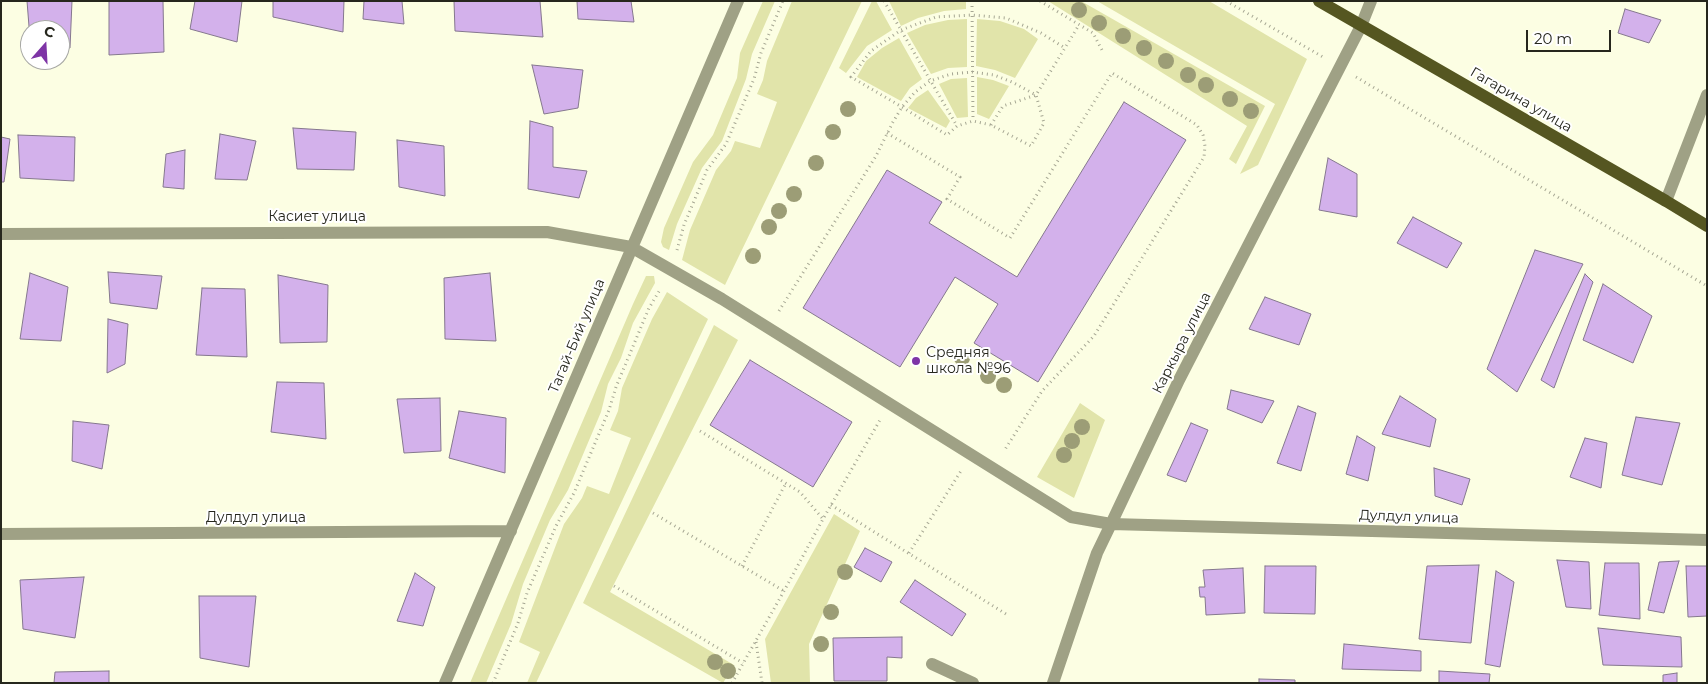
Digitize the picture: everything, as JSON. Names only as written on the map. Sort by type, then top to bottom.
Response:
[{"type":"main road","name":"Гагарина улица","points":[[1319,1],[1707,226]]},
{"type":"street","name":"Тагай-Бий улица","points":[[445,683],[738,1]]},
{"type":"street","name":"Каркыра улица","points":[[1053,683],[1097,554],[1184,372],[1361,26],[1371,1]]},
{"type":"street","points":[[1666,201],[1707,95]]},
{"type":"street","name":"Касиет улица","points":[[1,234],[547,232],[631,247],[722,298],[890,403]]},
{"type":"street","name":"Дулдул улица","points":[[890,403],[1071,517],[1111,524],[1707,540]]},
{"type":"street","name":"Дулдул улица","points":[[1,534],[511,531]]},
{"type":"street","points":[[932,664],[973,683]]},
{"type":"path","points":[[493,683],[518,623],[528,593],[556,526],[574,493],[649,308],[672,270],[684,225],[707,170],[726,144],[754,78],[761,53],[783,1]]},
{"type":"path","points":[[884,1],[957,126]]},
{"type":"path","points":[[972,1],[973,121]]},
{"type":"path","points":[[1040,1],[1092,33],[1103,52]]},
{"type":"path","points":[[1226,1],[1707,286]]},
{"type":"path","points":[[779,312],[876,156],[902,107],[914,92],[930,81],[951,74],[972,72],[994,75],[1036,94],[1044,123],[1031,146],[991,125],[973,121],[957,126],[948,135],[902,107],[851,77],[871,51],[901,30],[936,17],[972,14],[1006,18],[1041,33],[1065,48]]},
{"type":"path","points":[[991,125],[1003,106],[1036,94],[1079,25]]},
{"type":"path","points":[[887,133],[960,177],[947,199],[1010,238],[1112,73],[1197,125],[1203,135],[1204,157],[1094,336],[1042,391],[1003,452],[996,448]]},
{"type":"path","points":[[732,683],[822,519],[890,403]]},
{"type":"path","points":[[700,431],[800,492],[822,519]]},
{"type":"path","points":[[909,553],[972,455]]},
{"type":"path","points":[[742,566],[786,484]]},
{"type":"path","points":[[831,505],[1006,614]]},
{"type":"path","points":[[653,513],[784,591]]},
{"type":"path","points":[[614,586],[743,663]]},
{"type":"path","points":[[756,642],[762,683]]},
{"type":"green space","points":[[763,1],[775,1],[752,54],[746,79],[722,141],[702,168],[677,224],[669,250],[663,247],[661,242],[664,228],[693,162],[713,135],[737,78],[740,53]]},
{"type":"green space","points":[[792,1],[862,1],[725,285],[682,260],[690,230],[716,170],[731,151],[735,141],[760,148],[777,102],[757,94],[763,80],[767,61]]},
{"type":"green space","points":[[872,1],[876,1],[892,30],[867,46],[846,73],[839,68]]},
{"type":"green space","points":[[889,1],[966,1],[966,9],[944,11],[918,18],[901,26]]},
{"type":"green space","points":[[1048,1],[1081,1],[1265,106],[1236,164],[1229,159],[1247,126]]},
{"type":"green space","points":[[1097,1],[1209,1],[1307,59],[1258,165],[1240,174],[1275,104]]},
{"type":"green space","points":[[967,19],[967,67],[948,68],[931,74],[907,33],[925,25],[948,20]]},
{"type":"green space","points":[[977,19],[1000,21],[1024,29],[1038,39],[1015,78],[995,70],[976,66]]},
{"type":"green space","points":[[899,38],[922,79],[910,88],[901,101],[857,77],[866,61],[882,48]]},
{"type":"green space","points":[[977,77],[1009,86],[989,119],[977,114]]},
{"type":"green space","points":[[967,78],[968,117],[957,118],[939,84],[951,79]]},
{"type":"green space","points":[[928,90],[950,121],[946,128],[908,108],[916,98]]},
{"type":"green space","points":[[646,276],[654,276],[655,283],[633,323],[621,358],[608,384],[601,412],[568,490],[550,520],[523,584],[511,624],[486,683],[470,683],[633,304]]},
{"type":"green space","points":[[667,292],[708,319],[536,683],[527,683],[540,652],[519,642],[564,524],[582,498],[587,486],[609,494],[631,438],[610,430],[618,411],[622,388],[652,319]]},
{"type":"green space","points":[[714,325],[738,340],[610,592],[734,665],[723,683],[583,603]]},
{"type":"green space","points":[[1080,403],[1105,420],[1074,498],[1037,477]]},
{"type":"green space","points":[[834,514],[860,531],[809,644],[810,683],[771,683],[765,639]]},
{"type":"building","points":[[27,1],[72,1],[70,48],[70,20],[28,20]]},
{"type":"building","points":[[109,1],[163,1],[164,52],[109,55]]},
{"type":"building","points":[[195,1],[242,1],[237,42],[190,29]]},
{"type":"building","points":[[273,1],[344,1],[343,32],[273,17]]},
{"type":"building","points":[[364,1],[402,1],[404,24],[363,19]]},
{"type":"building","points":[[454,1],[540,1],[543,37],[455,31]]},
{"type":"building","points":[[577,1],[631,1],[634,22],[578,19]]},
{"type":"building","points":[[1625,9],[1661,20],[1649,43],[1618,33]]},
{"type":"building","points":[[532,65],[583,70],[578,108],[544,114]]},
{"type":"building","points":[[1124,102],[1186,140],[1038,382],[974,343],[998,304],[955,277],[900,367],[803,308],[887,170],[942,202],[929,223],[1017,277]]},
{"type":"building","points":[[530,121],[553,127],[553,167],[587,171],[579,198],[528,189]]},
{"type":"building","points":[[293,128],[356,132],[354,170],[297,169]]},
{"type":"building","points":[[220,134],[256,141],[247,180],[215,179]]},
{"type":"building","points":[[18,135],[75,137],[74,181],[20,178]]},
{"type":"building","points":[[1,137],[10,139],[4,182],[1,182]]},
{"type":"building","points":[[397,140],[444,146],[445,196],[399,187]]},
{"type":"building","points":[[185,150],[184,189],[163,187],[166,154]]},
{"type":"building","points":[[1328,158],[1357,174],[1357,217],[1319,210]]},
{"type":"building","points":[[1413,217],[1462,243],[1447,268],[1397,243]]},
{"type":"building","points":[[1535,250],[1583,264],[1517,392],[1487,369]]},
{"type":"building","points":[[108,272],[162,276],[157,309],[110,303]]},
{"type":"building","points":[[30,273],[68,287],[61,341],[20,339]]},
{"type":"building","points":[[490,273],[496,341],[445,339],[444,278]]},
{"type":"building","points":[[1585,274],[1593,282],[1554,388],[1541,380]]},
{"type":"building","points":[[278,275],[328,285],[327,342],[280,343]]},
{"type":"building","points":[[1603,284],[1652,316],[1633,363],[1583,340]]},
{"type":"building","points":[[202,288],[245,289],[247,357],[196,355]]},
{"type":"building","points":[[1265,297],[1311,314],[1299,345],[1249,329]]},
{"type":"building","points":[[108,319],[128,324],[125,364],[107,373]]},
{"type":"building","points":[[750,360],[852,422],[813,487],[710,425]]},
{"type":"building","points":[[277,382],[324,383],[326,439],[271,432]]},
{"type":"building","points":[[1231,390],[1274,401],[1262,423],[1227,409]]},
{"type":"building","points":[[1400,396],[1436,419],[1430,447],[1382,434]]},
{"type":"building","points":[[440,398],[441,451],[404,453],[397,399]]},
{"type":"building","points":[[1298,406],[1316,413],[1301,471],[1277,463]]},
{"type":"building","points":[[459,411],[506,418],[505,473],[449,458]]},
{"type":"building","points":[[1636,417],[1680,423],[1662,485],[1622,475]]},
{"type":"building","points":[[73,421],[109,425],[102,469],[72,461]]},
{"type":"building","points":[[1191,423],[1208,430],[1186,482],[1167,475]]},
{"type":"building","points":[[1357,436],[1375,447],[1368,481],[1346,474]]},
{"type":"building","points":[[1585,438],[1607,443],[1601,488],[1570,477]]},
{"type":"building","points":[[1434,468],[1470,479],[1462,505],[1435,496]]},
{"type":"building","points":[[865,548],[892,562],[881,582],[854,567]]},
{"type":"building","points":[[1557,560],[1589,562],[1591,609],[1566,607]]},
{"type":"building","points":[[1679,561],[1664,613],[1648,610],[1659,562]]},
{"type":"building","points":[[1605,563],[1639,563],[1640,619],[1599,615]]},
{"type":"building","points":[[1479,565],[1471,643],[1419,639],[1427,566]]},
{"type":"building","points":[[1265,566],[1316,566],[1315,614],[1264,613]]},
{"type":"building","points":[[1686,566],[1707,566],[1707,616],[1688,617]]},
{"type":"building","points":[[1243,568],[1245,613],[1206,615],[1205,597],[1200,597],[1199,587],[1205,587],[1203,570]]},
{"type":"building","points":[[1496,571],[1514,582],[1500,667],[1485,664]]},
{"type":"building","points":[[415,573],[435,587],[423,626],[397,621]]},
{"type":"building","points":[[84,577],[75,638],[23,629],[20,580]]},
{"type":"building","points":[[915,580],[966,614],[952,636],[900,602]]},
{"type":"building","points":[[199,596],[256,596],[249,667],[200,658]]},
{"type":"building","points":[[1598,628],[1681,637],[1682,667],[1603,665]]},
{"type":"building","points":[[902,637],[902,658],[887,657],[887,681],[834,681],[833,638]]},
{"type":"building","points":[[1344,644],[1421,651],[1421,671],[1342,669]]},
{"type":"building","points":[[109,671],[109,683],[54,683],[55,672]]},
{"type":"building","points":[[1439,671],[1490,674],[1489,683],[1439,683]]},
{"type":"building","points":[[1677,673],[1677,683],[1663,683],[1663,675]]},
{"type":"building","points":[[1259,679],[1295,680],[1295,683],[1259,683]]},
{"type":"place","name":"Средняя школа №96","points":[[916,361]]}]
